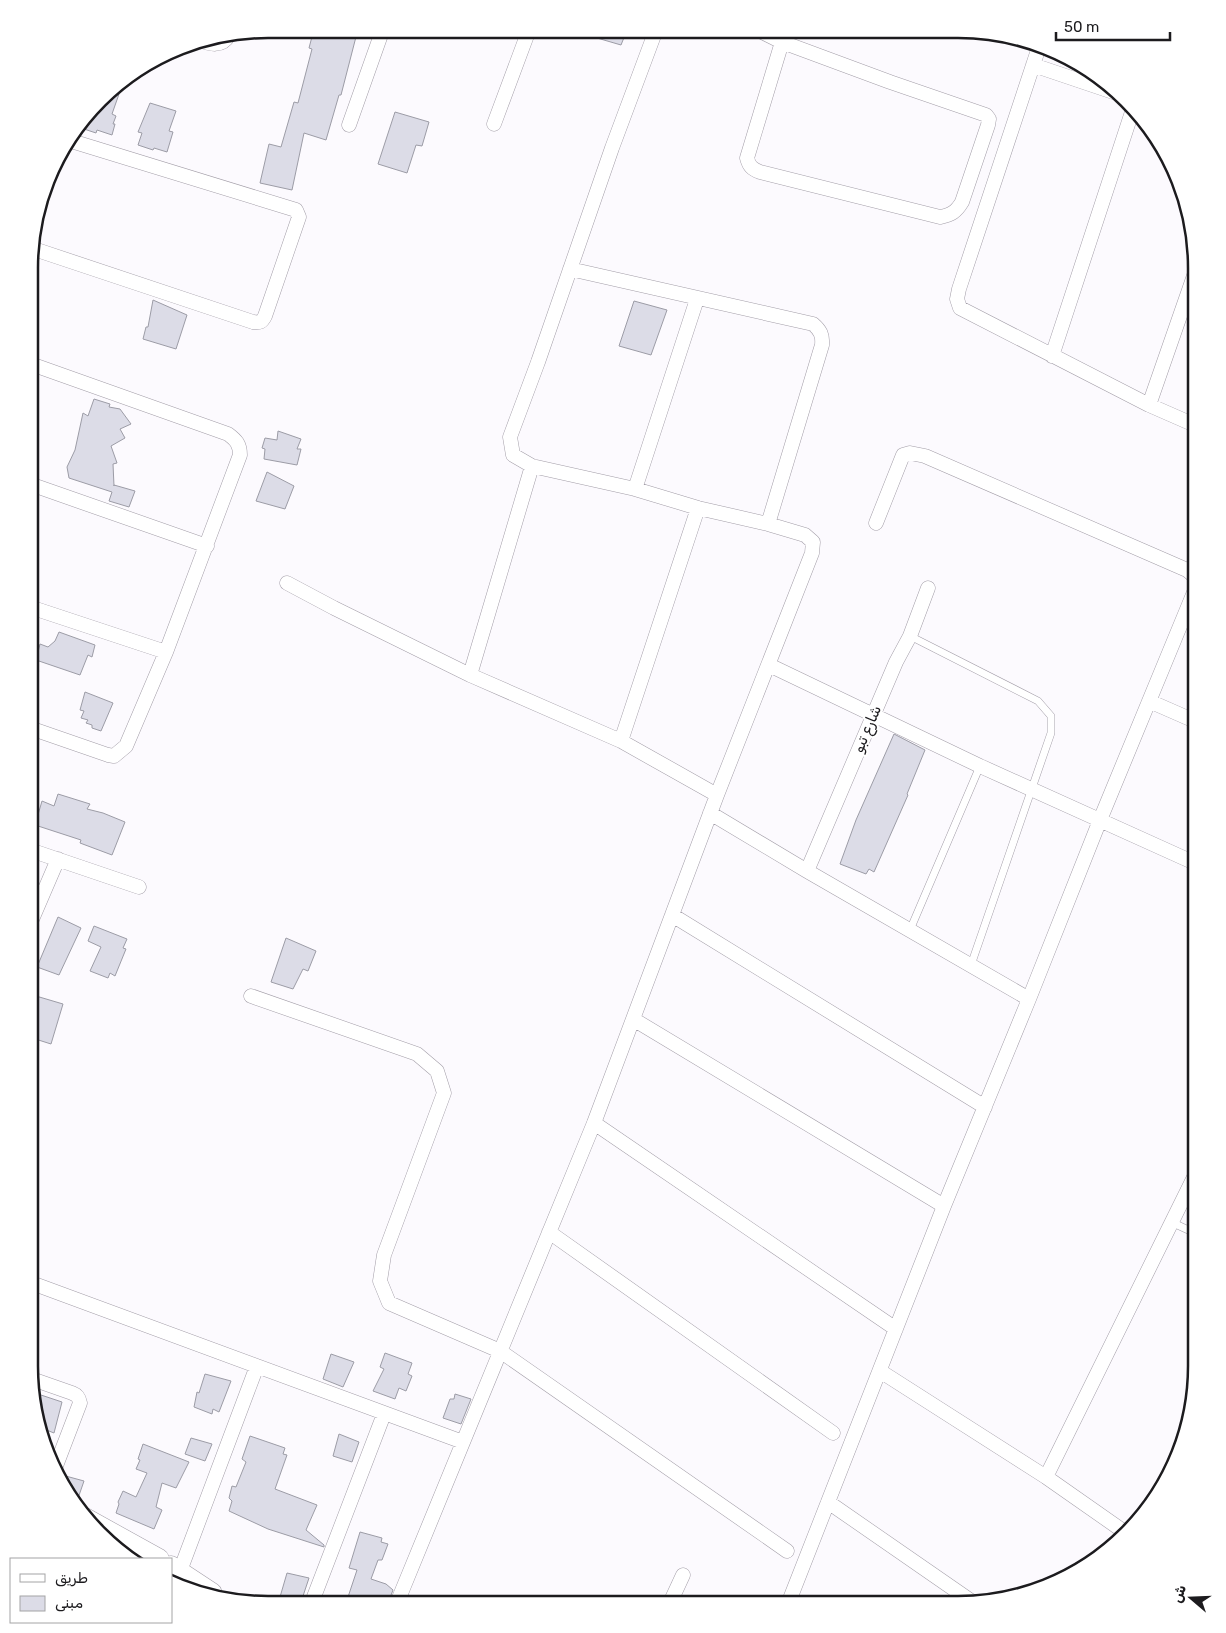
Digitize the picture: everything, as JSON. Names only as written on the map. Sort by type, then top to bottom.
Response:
[{"type":"street","points":[[349,125],[380,38]]},
{"type":"street","points":[[494,124],[526,38]]},
{"type":"street","points":[[400,1596],[594,1123],[716,795],[769,666],[812,553],[813,542],[805,534],[698,508],[635,489],[532,466],[513,456],[510,437],[653,38]]},
{"type":"street","points":[[783,38],[747,158],[753,170],[940,217],[950,215],[958,210],[988,125],[989,119],[986,115],[890,82],[789,38]]},
{"type":"street","points":[[1037,52],[957,299],[960,308],[1149,405],[1188,422]]},
{"type":"street","points":[[1033,65],[1102,88]]},
{"type":"street","points":[[1052,356],[1131,116]]},
{"type":"street","points":[[38,250],[253,322],[263,321],[265,316],[298,217],[296,210],[75,142]]},
{"type":"street","points":[[570,268],[697,299],[813,324],[819,329],[823,337],[822,345],[768,524]]},
{"type":"street","points":[[1149,405],[1188,293]]},
{"type":"street","points":[[635,489],[697,299]]},
{"type":"street","points":[[38,366],[228,434],[240,446],[240,455],[207,546],[166,652],[126,746],[114,756],[108,755],[38,731]]},
{"type":"street","points":[[876,523],[903,455],[910,453],[925,456],[1188,571]]},
{"type":"street","points":[[470,675],[532,466]]},
{"type":"street","points":[[38,487],[207,546]]},
{"type":"street","points":[[621,741],[698,508]]},
{"type":"street","points":[[287,583],[470,675],[621,741],[716,795]]},
{"type":"street","name":"شارع تبو","points":[[807,871],[896,662],[910,636],[928,588]]},
{"type":"street","points":[[791,1596],[944,1206],[1188,607]]},
{"type":"street","points":[[38,610],[166,652]]},
{"type":"street","points":[[769,666],[980,766],[1188,860]]},
{"type":"street","points":[[1150,701],[1188,718]]},
{"type":"street","points":[[710,813],[1029,999]]},
{"type":"street","points":[[38,853],[139,887]]},
{"type":"street","points":[[38,905],[58,859]]},
{"type":"street","points":[[672,914],[985,1107]]},
{"type":"street","points":[[251,996],[417,1054],[437,1071],[444,1093],[384,1255],[380,1281],[389,1303],[500,1351],[788,1550]]},
{"type":"street","points":[[632,1019],[944,1206]]},
{"type":"street","points":[[594,1123],[896,1329]]},
{"type":"street","points":[[1046,1477],[1188,1189]]},
{"type":"street","points":[[550,1232],[834,1433]]},
{"type":"street","points":[[38,1285],[463,1442]]},
{"type":"street","points":[[200,1585],[176,1569],[257,1366]]},
{"type":"street","points":[[880,1371],[1046,1477],[1120,1529]]},
{"type":"street","points":[[38,1381],[72,1393],[79,1399],[80,1403],[58,1461]]},
{"type":"street","points":[[314,1596],[384,1414]]},
{"type":"street","points":[[828,1502],[963,1596]]},
{"type":"street","points":[[111,1533],[157,1558]]},
{"type":"street","points":[[674,1596],[683,1575]]},
{"type":"lane","points":[[910,636],[1038,701],[1051,716],[1052,733],[970,965]]},
{"type":"lane","points":[[910,930],[980,766]]},
{"type":"lane","points":[[1172,1222],[1188,1230]]},
{"type":"building","points":[[312,38],[356,38],[341,95],[339,95],[326,140],[304,133],[292,190],[260,183],[269,144],[281,147],[294,102],[298,103],[312,49],[309,48]]},
{"type":"building","points":[[597,38],[624,38],[621,45]]},
{"type":"building","points":[[119,94],[112,114],[116,116],[112,135],[97,130],[96,133],[84,129],[105,105]]},
{"type":"building","points":[[150,103],[176,111],[169,131],[173,132],[167,152],[138,145],[142,133],[138,132]]},
{"type":"building","points":[[395,112],[429,122],[422,146],[416,145],[407,173],[378,164]]},
{"type":"building","points":[[153,300],[187,315],[176,349],[143,339],[146,327],[148,327]]},
{"type":"building","points":[[634,301],[667,310],[651,355],[619,346]]},
{"type":"building","points":[[94,399],[110,404],[109,407],[120,409],[131,424],[120,429],[125,438],[111,446],[117,463],[113,464],[114,486],[135,491],[129,507],[109,501],[112,492],[69,478],[67,467],[75,450],[83,413],[88,416]]},
{"type":"building","points":[[278,431],[301,439],[297,449],[301,449],[297,465],[264,459],[265,449],[262,448],[265,438],[277,440]]},
{"type":"building","points":[[267,472],[294,486],[285,509],[256,501]]},
{"type":"building","points":[[59,632],[95,645],[92,657],[88,655],[80,675],[38,661],[40,644],[48,647],[55,641]]},
{"type":"building","points":[[85,692],[113,703],[101,731],[92,728],[92,725],[86,723],[88,720],[81,718],[84,711],[80,710]]},
{"type":"building","points":[[894,734],[925,750],[908,795],[874,872],[869,869],[866,874],[840,864],[856,820]]},
{"type":"building","points":[[58,794],[90,804],[87,809],[125,822],[112,855],[80,843],[81,840],[38,826],[38,815],[42,801],[54,806]]},
{"type":"building","points":[[58,917],[81,928],[59,975],[38,967]]},
{"type":"building","points":[[94,926],[127,939],[123,948],[126,949],[115,976],[110,973],[108,978],[90,971],[101,947],[88,941]]},
{"type":"building","points":[[286,938],[316,951],[308,971],[303,969],[293,989],[271,982]]},
{"type":"building","points":[[38,997],[63,1004],[51,1044],[38,1040]]},
{"type":"building","points":[[385,1353],[412,1363],[408,1374],[412,1376],[406,1391],[399,1388],[395,1399],[373,1391],[384,1369],[380,1367]]},
{"type":"building","points":[[331,1354],[354,1362],[343,1387],[323,1379]]},
{"type":"building","points":[[205,1374],[231,1381],[219,1412],[213,1409],[212,1414],[194,1407],[197,1392],[199,1393]]},
{"type":"building","points":[[39,1394],[62,1402],[54,1433],[47,1430]]},
{"type":"building","points":[[455,1394],[471,1399],[461,1424],[443,1418],[450,1399],[454,1399]]},
{"type":"building","points":[[339,1434],[359,1442],[352,1462],[333,1456]]},
{"type":"building","points":[[250,1436],[285,1448],[283,1454],[287,1455],[275,1489],[317,1505],[306,1530],[324,1547],[268,1529],[229,1511],[232,1501],[229,1498],[232,1486],[236,1487],[246,1462],[242,1459]]},
{"type":"building","points":[[191,1438],[212,1444],[205,1461],[185,1454]]},
{"type":"building","points":[[143,1444],[189,1462],[176,1488],[162,1483],[156,1507],[162,1510],[154,1529],[116,1513],[123,1491],[136,1497],[147,1473],[136,1469]]},
{"type":"building","points":[[66,1476],[84,1481],[79,1496]]},
{"type":"building","points":[[360,1532],[382,1538],[381,1542],[388,1544],[382,1560],[378,1560],[371,1579],[386,1584],[393,1590],[391,1596],[348,1596],[357,1570],[349,1568]]},
{"type":"building","points":[[287,1573],[309,1578],[303,1596],[280,1596]]}]
